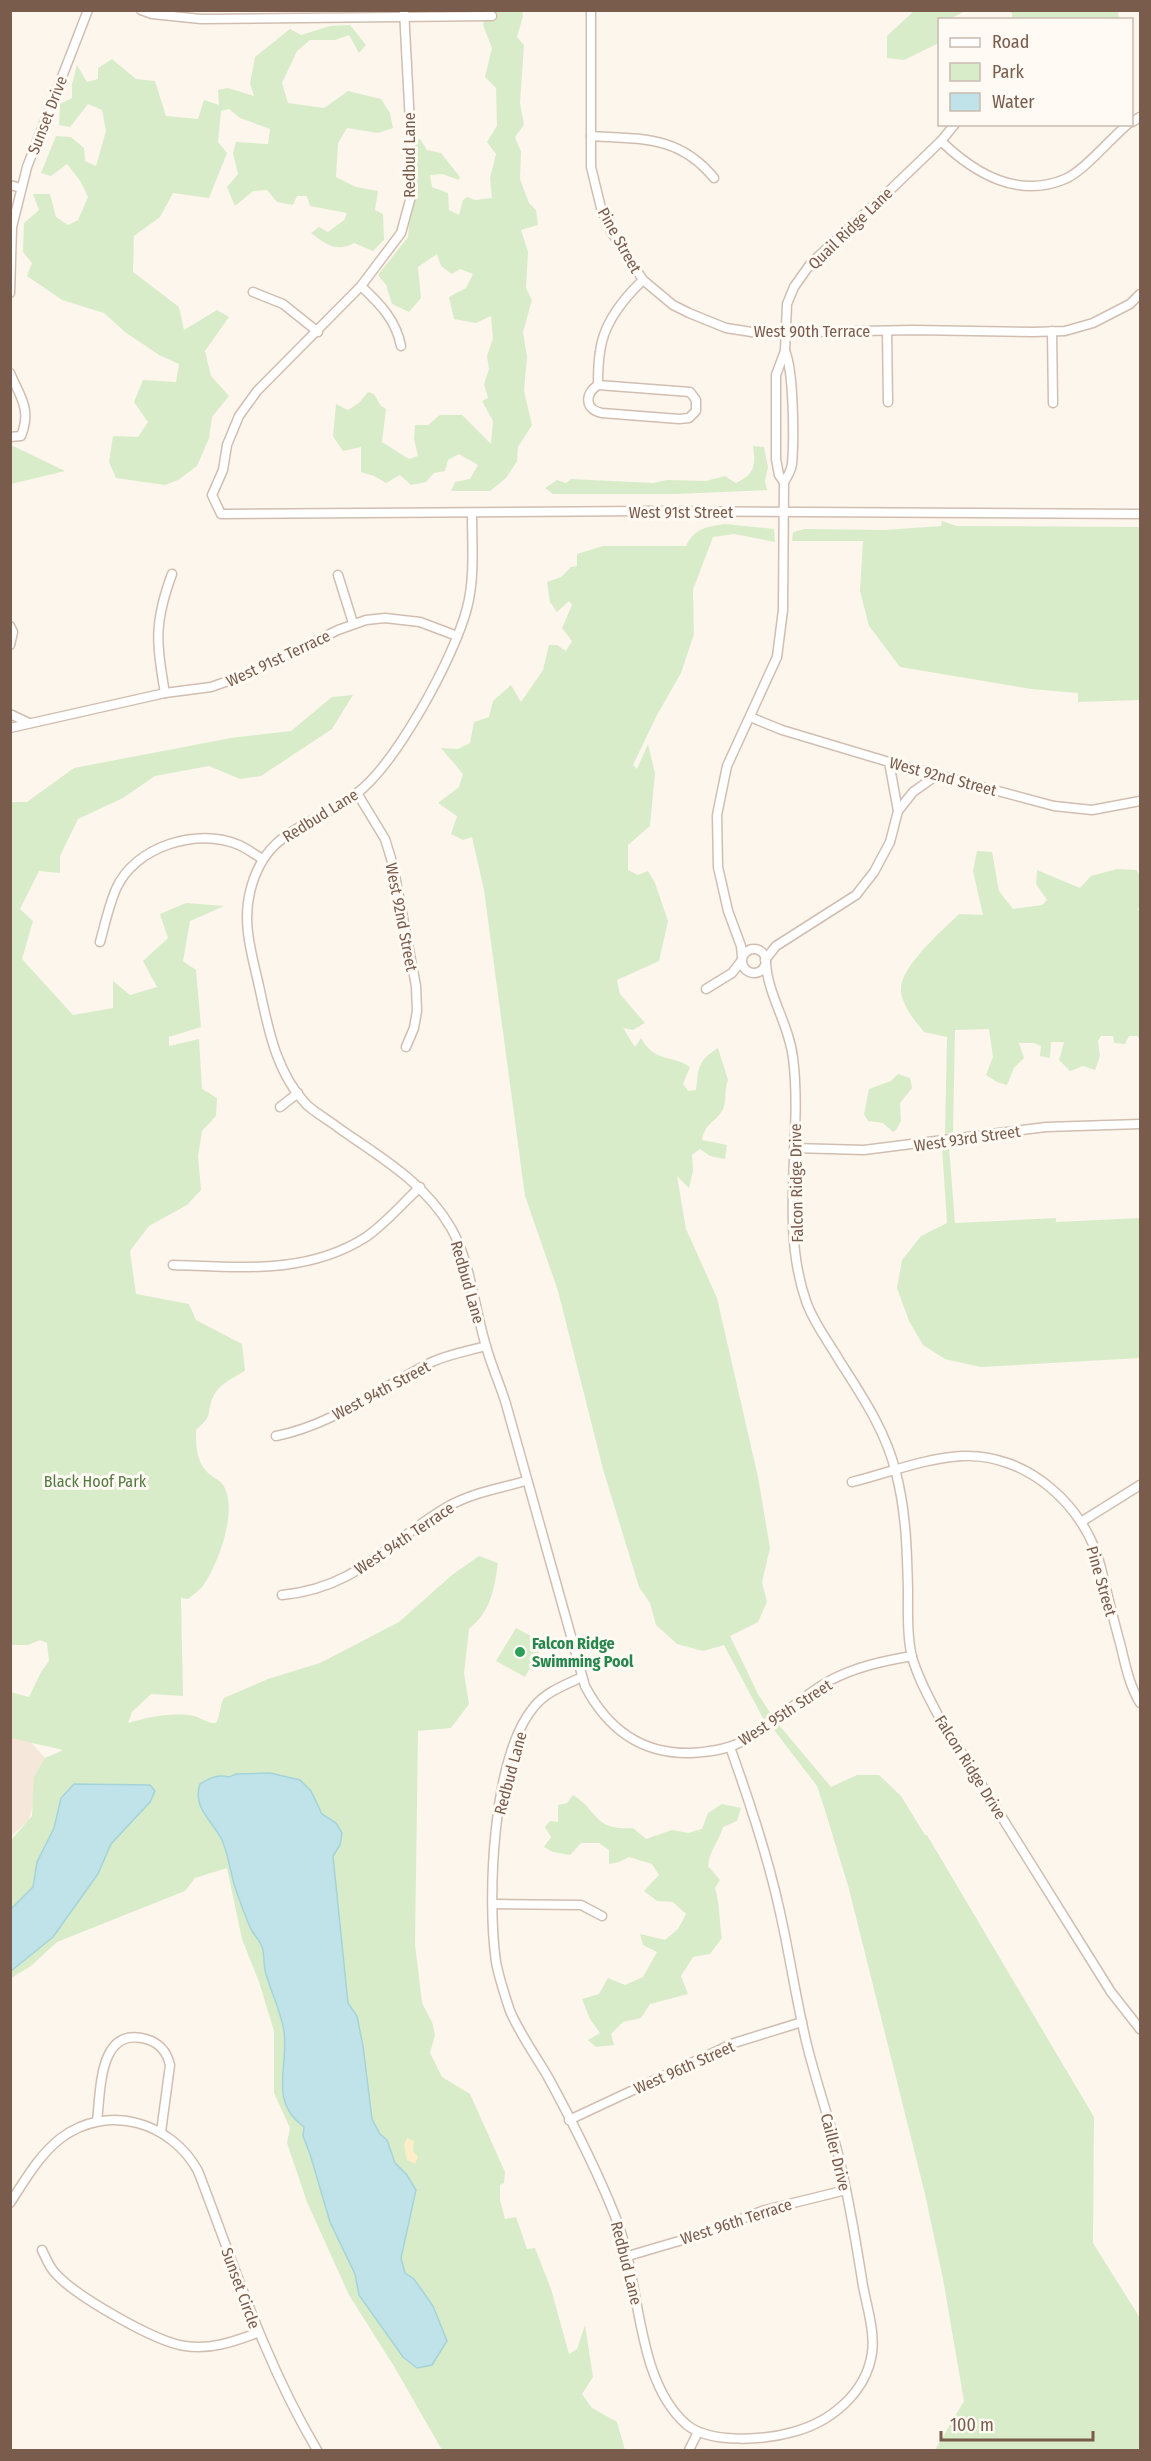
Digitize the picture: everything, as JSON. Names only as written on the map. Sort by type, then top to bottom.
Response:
[{"type":"street","name":"Sunset Drive","points":[[10,293],[12,227],[21,188],[88,10]]},
{"type":"street","points":[[141,10],[152,14],[201,19],[404,13],[492,16]]},
{"type":"street","name":"Pine Street","points":[[591,10],[591,166],[602,212],[612,233],[643,280],[621,303],[605,332],[600,350],[598,385]]},
{"type":"street","name":"Redbud Lane","points":[[221,514],[213,495],[223,470],[227,445],[239,416],[257,391],[362,286],[401,233],[410,200],[411,143],[404,13]]},
{"type":"street","name":"Quail Ridge Lane","points":[[784,482],[779,475],[776,459],[776,375],[785,351],[787,304],[794,287],[810,263],[941,141],[953,126]]},
{"type":"street","points":[[941,141],[968,165],[1004,183],[1041,184],[1067,178],[1127,126]]},
{"type":"street","points":[[591,136],[650,139],[669,144],[695,159],[714,178]]},
{"type":"street","points":[[10,186],[21,188]]},
{"type":"street","name":"West 90th Terrace","points":[[643,280],[673,305],[726,328],[758,333],[1065,330],[1094,323],[1130,304],[1140,294]]},
{"type":"street","points":[[362,286],[383,307],[398,329],[401,346]]},
{"type":"street","points":[[253,292],[283,304],[318,332]]},
{"type":"street","points":[[887,330],[888,402]]},
{"type":"street","points":[[1052,331],[1053,403]]},
{"type":"street","name":"Quail Ridge Lane","points":[[784,512],[784,482],[792,464],[791,376],[785,351]]},
{"type":"street","points":[[10,373],[26,410],[21,436],[10,437]]},
{"type":"street","name":"Pine Street","points":[[598,385],[690,392],[696,400],[696,411],[689,418],[679,419],[595,412],[587,400],[591,389],[598,385]]},
{"type":"street","points":[[767,983],[742,965],[736,931],[728,911],[718,867],[717,815],[727,766],[777,657],[783,610],[784,512]]},
{"type":"street","name":"West 91st Street","points":[[221,514],[784,512],[1140,514]]},
{"type":"street","name":"Redbud Lane","points":[[472,513],[468,605],[458,636],[440,674],[398,743],[371,780],[357,793],[283,836],[263,859],[249,894],[248,934],[273,1044],[285,1072],[298,1093],[318,1113],[388,1161],[420,1187],[439,1210],[458,1240],[486,1346],[505,1400],[582,1677],[557,1688],[534,1706],[517,1737],[504,1779],[496,1826],[493,1869],[496,1959],[510,2010],[569,2120],[619,2225],[656,2383],[674,2412],[698,2432]]},
{"type":"street","points":[[165,693],[159,658],[158,631],[163,598],[172,574]]},
{"type":"street","points":[[338,575],[353,623]]},
{"type":"street","name":"West 91st Terrace","points":[[10,728],[165,693],[211,687],[248,675],[353,623],[385,618],[420,622],[458,636]]},
{"type":"street","points":[[10,626],[13,632],[10,645]]},
{"type":"street","points":[[10,714],[29,723]]},
{"type":"street","name":"West 92nd Street","points":[[750,717],[782,730],[889,762],[1054,806],[1092,810],[1140,801]]},
{"type":"street","points":[[889,762],[898,811]]},
{"type":"street","points":[[732,973],[759,972],[776,946],[856,895],[874,872],[890,843],[898,811],[913,792],[937,776]]},
{"type":"street","name":"West 92nd Street","points":[[357,793],[385,839],[393,865],[416,986],[417,1011],[414,1028],[405,1047]]},
{"type":"street","points":[[100,942],[117,888],[140,860],[154,852],[186,839],[204,838],[239,845],[263,859]]},
{"type":"street","points":[[736,931],[764,955],[766,961]]},
{"type":"street","points":[[706,989],[732,973],[747,951],[776,946]]},
{"type":"street","name":"Falcon Ridge Drive","points":[[766,961],[767,983],[783,1021],[793,1056],[792,1197],[806,1302],[822,1333],[874,1416],[896,1471],[903,1507],[912,1656],[924,1689],[938,1715],[1111,1992],[1140,2028]]},
{"type":"street","points":[[280,1107],[298,1093]]},
{"type":"street","name":"West 93rd Street","points":[[794,1148],[864,1150],[1046,1127],[1140,1124]]},
{"type":"street","points":[[173,1265],[272,1268],[321,1259],[366,1237],[420,1187]]},
{"type":"street","name":"West 94th Street","points":[[276,1436],[297,1432],[318,1423],[434,1361],[486,1346]]},
{"type":"street","name":"Pine Street","points":[[896,1471],[948,1458],[991,1458],[1018,1468],[1046,1484],[1059,1495],[1081,1522],[1100,1565],[1130,1682],[1140,1703]]},
{"type":"street","points":[[852,1482],[896,1471]]},
{"type":"street","name":"West 94th Terrace","points":[[282,1595],[302,1593],[342,1579],[368,1564],[447,1507],[465,1498],[526,1481]]},
{"type":"street","points":[[1081,1522],[1140,1485]]},
{"type":"street","name":"West 95th Street","points":[[582,1677],[599,1710],[610,1723],[635,1742],[663,1751],[701,1752],[730,1747],[757,1733],[831,1681],[876,1663],[912,1656]]},
{"type":"street","name":"Cailler Drive","points":[[698,2432],[749,2439],[793,2432],[833,2415],[858,2387],[869,2367],[873,2344],[846,2190],[802,2022],[779,1908],[752,1808],[730,1747]]},
{"type":"street","points":[[494,1904],[581,1905],[602,1916]]},
{"type":"street","name":"West 96th Street","points":[[569,2120],[734,2043],[802,2022]]},
{"type":"street","points":[[97,2121],[106,2058],[115,2045],[121,2041],[141,2038],[157,2044],[168,2056],[170,2065],[161,2132]]},
{"type":"street","name":"Sunset Circle","points":[[10,2203],[50,2149],[69,2134],[97,2121],[136,2124],[161,2132],[177,2143],[198,2171],[257,2333],[283,2390],[317,2451]]},
{"type":"street","name":"West 96th Terrace","points":[[627,2256],[696,2236],[765,2210],[846,2190]]},
{"type":"street","points":[[42,2250],[50,2267],[65,2283],[113,2313],[172,2343],[205,2348],[228,2344],[257,2333]]},
{"type":"street","points":[[689,2450],[698,2432]]},
{"type":"shaded area","points":[[11,1725],[17,1727],[45,1758],[29,1820],[11,1836]]},
{"type":"green space","points":[[487,11],[522,11],[523,16],[517,37],[524,45],[520,103],[524,125],[515,137],[521,152],[520,179],[529,203],[536,210],[538,225],[521,230],[528,252],[526,288],[532,300],[523,332],[527,357],[524,391],[532,425],[518,447],[517,461],[506,478],[490,491],[451,491],[455,482],[470,479],[478,465],[459,454],[448,460],[445,471],[434,473],[426,482],[411,485],[400,475],[386,483],[361,472],[361,447],[343,451],[333,436],[336,404],[348,410],[359,403],[368,392],[374,394],[381,406],[386,409],[382,442],[409,459],[418,456],[414,439],[415,425],[428,425],[440,415],[462,415],[491,444],[493,421],[482,401],[488,398],[484,384],[489,369],[487,356],[493,338],[491,316],[476,323],[454,319],[449,297],[466,288],[473,274],[460,269],[452,274],[441,266],[437,254],[418,267],[421,298],[409,312],[392,304],[386,285],[378,275],[408,237],[410,213],[416,188],[413,140],[420,139],[427,150],[441,153],[460,177],[459,180],[442,174],[430,175],[432,187],[448,193],[449,210],[459,215],[463,200],[467,197],[475,200],[492,198],[490,178],[496,154],[487,142],[497,126],[496,88],[485,77],[492,48],[483,25]]},
{"type":"green space","points":[[914,11],[965,11],[952,18],[938,18],[938,43],[904,60],[887,58],[887,36]]},
{"type":"green space","points":[[1008,11],[1119,11],[1120,18],[1012,18],[1012,13]]},
{"type":"green space","points":[[350,25],[366,45],[359,53],[349,35],[335,40],[310,40],[297,51],[282,83],[288,103],[324,108],[348,91],[381,99],[390,113],[393,128],[378,133],[347,128],[338,143],[336,177],[356,187],[378,191],[375,210],[383,214],[384,240],[373,251],[354,243],[342,247],[326,244],[311,233],[319,227],[328,232],[344,220],[347,213],[310,206],[307,196],[297,196],[293,205],[277,202],[267,190],[253,191],[235,206],[227,187],[238,174],[233,153],[236,142],[268,144],[270,129],[240,118],[229,109],[221,111],[218,142],[227,153],[209,198],[173,193],[160,217],[134,236],[133,272],[179,307],[184,330],[217,310],[229,317],[205,351],[211,376],[229,396],[212,417],[209,438],[197,466],[178,480],[165,485],[116,478],[109,462],[113,436],[138,437],[148,422],[134,402],[143,380],[176,382],[179,364],[159,355],[125,332],[104,313],[62,300],[27,276],[32,263],[23,252],[24,223],[39,210],[33,194],[50,194],[56,217],[68,225],[78,220],[88,197],[81,182],[67,164],[51,176],[41,173],[56,136],[71,137],[84,148],[85,161],[96,166],[106,131],[102,110],[88,104],[70,127],[59,125],[60,104],[72,98],[72,84],[77,65],[87,82],[98,79],[98,68],[112,59],[136,79],[155,81],[166,116],[198,119],[204,100],[219,105],[218,90],[228,88],[254,96],[250,84],[255,57],[290,29],[301,35],[330,26]]},
{"type":"green space","points":[[11,445],[65,471],[11,484]]},
{"type":"green space","points":[[753,446],[764,447],[768,467],[765,481],[767,490],[675,494],[553,494],[545,488],[557,480],[566,483],[571,479],[653,483],[667,480],[706,481],[725,476],[736,483],[751,473],[754,464]]},
{"type":"green space","points":[[942,521],[957,526],[1140,527],[1140,700],[1078,702],[1078,693],[1031,689],[900,667],[869,626],[860,591],[863,541],[792,541],[793,532],[805,529],[885,530],[941,526]]},
{"type":"green space","points":[[725,524],[774,529],[775,542],[734,534],[713,537],[693,590],[694,634],[681,673],[657,715],[633,765],[637,769],[648,744],[655,773],[650,826],[628,845],[628,870],[638,875],[648,871],[655,883],[668,921],[659,961],[617,980],[620,994],[645,1023],[633,1030],[623,1028],[635,1047],[641,1038],[646,1046],[658,1055],[690,1067],[683,1084],[688,1091],[696,1090],[700,1066],[706,1057],[718,1048],[728,1080],[723,1109],[708,1126],[702,1140],[727,1145],[725,1159],[710,1156],[700,1149],[692,1155],[693,1171],[689,1188],[677,1176],[686,1229],[717,1298],[758,1477],[770,1548],[762,1582],[767,1602],[758,1622],[730,1636],[758,1694],[771,1714],[764,1720],[724,1645],[703,1651],[677,1644],[656,1625],[650,1603],[639,1587],[603,1469],[558,1291],[525,1196],[484,890],[472,837],[463,840],[451,834],[457,816],[438,803],[459,787],[463,774],[441,748],[458,749],[470,743],[474,722],[489,717],[493,701],[511,685],[521,702],[543,670],[549,645],[557,645],[566,651],[572,641],[562,628],[572,605],[569,601],[557,612],[550,602],[547,582],[561,577],[571,567],[577,566],[577,554],[603,546],[686,546],[693,535],[702,529]]},
{"type":"green space","name":"Black Hoof Park","points":[[353,695],[332,729],[261,776],[240,779],[209,766],[155,776],[123,798],[78,819],[60,856],[60,873],[39,871],[20,909],[33,921],[22,959],[73,1015],[113,1008],[113,981],[130,995],[157,987],[143,961],[168,938],[160,914],[186,903],[224,906],[190,921],[183,961],[196,970],[201,1027],[169,1037],[169,1046],[199,1039],[202,1089],[217,1098],[216,1116],[202,1131],[198,1156],[201,1190],[187,1205],[149,1226],[130,1251],[136,1294],[189,1304],[196,1320],[242,1344],[245,1371],[219,1389],[213,1397],[208,1417],[196,1430],[201,1463],[208,1473],[223,1485],[227,1495],[228,1522],[220,1552],[208,1578],[202,1587],[188,1599],[181,1598],[183,1696],[151,1694],[132,1712],[128,1723],[152,1717],[177,1715],[194,1716],[210,1723],[216,1723],[224,1698],[268,1679],[320,1663],[399,1622],[452,1575],[479,1556],[498,1563],[493,1591],[487,1607],[469,1629],[464,1673],[469,1704],[451,1728],[418,1731],[415,1944],[422,2003],[432,2022],[435,2035],[430,2053],[442,2077],[470,2094],[505,2172],[504,2183],[500,2185],[500,2200],[505,2219],[516,2217],[527,2249],[535,2248],[551,2289],[569,2354],[577,2349],[585,2325],[593,2377],[582,2394],[592,2408],[617,2422],[625,2450],[442,2450],[395,2368],[349,2295],[307,2202],[287,2143],[290,2128],[274,2093],[274,2031],[259,1982],[242,1939],[227,1868],[195,1878],[185,1891],[57,1942],[31,1966],[11,1978],[11,1840],[32,1816],[34,1777],[45,1758],[63,1750],[11,1738],[10,1692],[29,1697],[49,1661],[47,1643],[40,1640],[28,1645],[10,1645],[11,802],[27,802],[74,768],[231,738],[291,731],[332,697]]},
{"type":"green space","points":[[977,851],[992,852],[999,891],[1013,909],[1042,905],[1047,900],[1036,884],[1037,870],[1080,888],[1091,876],[1117,869],[1137,870],[1140,877],[1140,907],[1137,910],[1140,910],[1140,1040],[1137,1036],[1129,1036],[1125,1044],[1114,1043],[1113,1036],[1101,1036],[1098,1041],[1100,1056],[1095,1070],[1083,1066],[1070,1071],[1059,1060],[1064,1042],[1051,1042],[1050,1058],[1040,1056],[1041,1046],[1034,1043],[1019,1043],[1024,1058],[1014,1068],[1007,1085],[986,1075],[993,1057],[989,1029],[955,1030],[953,1133],[945,1134],[947,1037],[924,1032],[904,1003],[901,992],[902,982],[923,950],[959,914],[983,915],[973,871]]},
{"type":"green space","points":[[898,1074],[910,1078],[912,1088],[900,1103],[901,1121],[893,1132],[883,1123],[868,1121],[864,1114],[869,1089],[891,1081]]},
{"type":"green space","points":[[942,1147],[949,1147],[955,1223],[1056,1218],[1056,1222],[1140,1218],[1140,1358],[981,1367],[945,1359],[923,1345],[909,1321],[897,1288],[902,1260],[921,1236],[947,1223]]},
{"type":"green space","name":"Falcon Ridge Swimming Pool","points":[[516,1628],[544,1643],[525,1677],[496,1661]]},
{"type":"green space","points":[[779,1725],[831,1787],[857,1775],[879,1775],[901,1796],[927,1835],[1094,2117],[1093,2243],[1140,2318],[1140,2450],[935,2450],[964,2401],[943,2279],[925,2194],[849,1889],[824,1807],[817,1786],[774,1730]]},
{"type":"green space","points":[[573,1795],[604,1823],[620,1828],[633,1828],[646,1839],[672,1830],[688,1833],[702,1829],[708,1813],[722,1804],[741,1808],[737,1821],[723,1827],[708,1866],[720,1880],[715,1888],[722,1938],[710,1954],[693,1957],[681,1976],[688,1994],[650,2004],[641,2018],[623,2022],[611,2034],[614,2045],[596,2047],[588,2040],[600,2033],[590,2019],[582,1999],[599,1994],[608,1978],[625,1985],[643,1977],[657,1952],[643,1945],[640,1934],[665,1940],[678,1929],[686,1914],[673,1902],[657,1901],[644,1891],[659,1875],[652,1864],[629,1857],[609,1864],[609,1850],[599,1843],[581,1843],[570,1855],[553,1852],[544,1847],[551,1837],[545,1827],[550,1821],[558,1822],[558,1805],[567,1803]]},
{"type":"sand","points":[[407,2138],[414,2141],[413,2151],[418,2157],[415,2164],[407,2160],[404,2145]]},
{"type":"water","points":[[270,1773],[300,1780],[311,1791],[322,1814],[336,1823],[342,1833],[340,1845],[333,1856],[348,2003],[357,2016],[372,2119],[380,2134],[387,2140],[395,2163],[407,2175],[416,2190],[401,2258],[405,2273],[414,2279],[433,2306],[447,2341],[432,2365],[417,2368],[403,2357],[359,2295],[355,2274],[330,2222],[303,2136],[304,2127],[293,2117],[286,2106],[282,2083],[284,2031],[265,1971],[262,1947],[242,1908],[222,1840],[204,1814],[199,1800],[200,1784],[210,1778],[229,1777],[236,1774]]},
{"type":"water","points":[[74,1784],[150,1785],[155,1791],[150,1802],[111,1844],[98,1874],[53,1937],[11,1971],[11,1909],[33,1887],[37,1862],[54,1828],[61,1798]]},
{"type":"place","name":"Falcon Ridge Swimming Pool","points":[[520,1652]]}]
